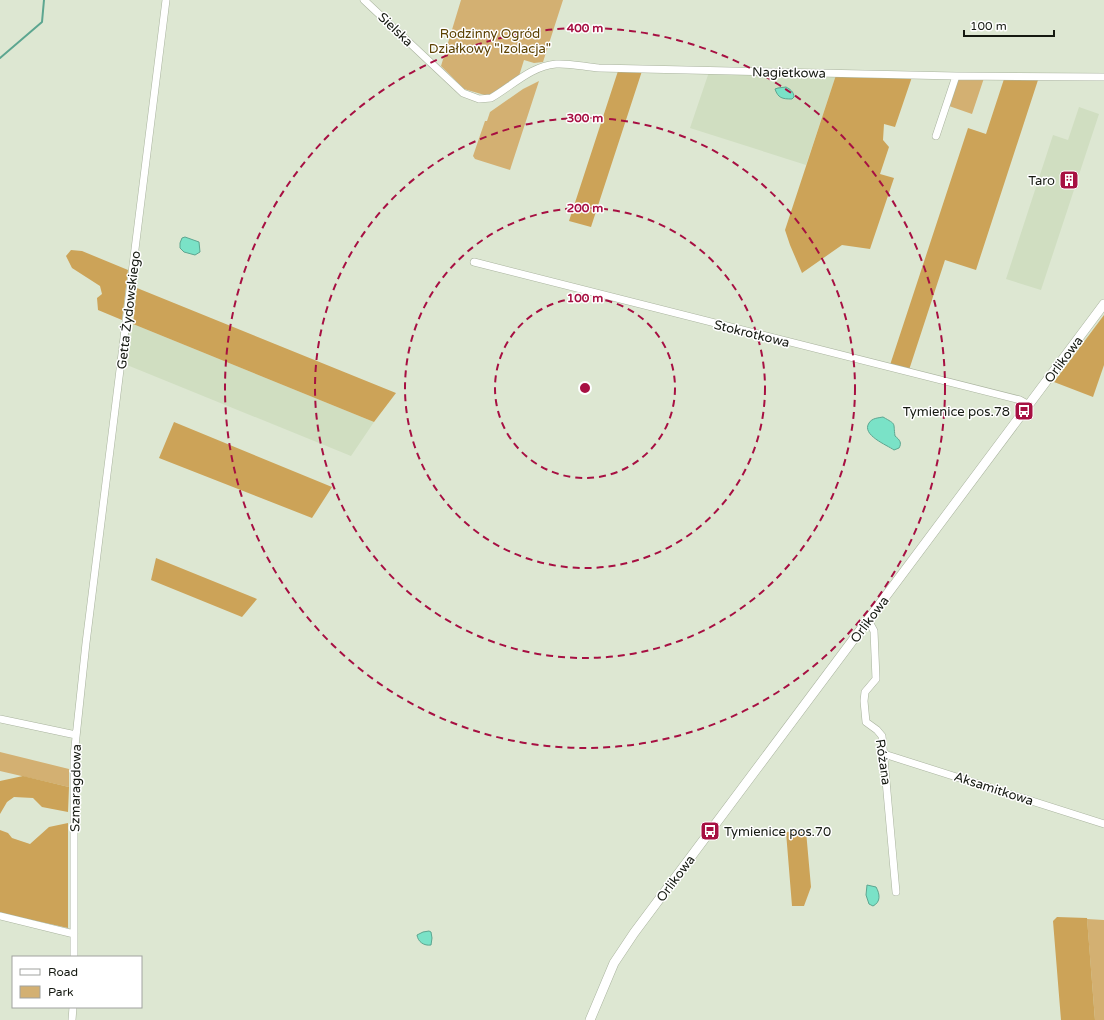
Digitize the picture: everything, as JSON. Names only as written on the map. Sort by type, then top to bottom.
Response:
[{"type":"street","name":"Getta Żydowskiego","points":[[90,619],[166,0]]},
{"type":"street","name":"Sielska","points":[[364,0],[463,94],[484,100]]},
{"type":"street","name":"Nagietkowa","points":[[484,100],[491,98],[533,70],[542,66],[556,64],[599,68],[956,76],[1104,77]]},
{"type":"street","points":[[936,136],[956,76]]},
{"type":"street","name":"Stokrotkowa","points":[[474,262],[1020,400],[1029,405]]},
{"type":"street","name":"Orlikowa","points":[[590,1020],[614,963],[634,933],[1104,304]]},
{"type":"street","name":"Szmaragdowa","points":[[74,956],[74,756],[90,619]]},
{"type":"street","name":"Różana","points":[[868,620],[874,631],[876,679],[865,692],[864,701],[866,722],[877,730],[882,736],[896,892]]},
{"type":"street","points":[[0,718],[76,734]]},
{"type":"street","name":"Aksamitkowa","points":[[884,754],[1104,824]]},
{"type":"street","points":[[0,916],[74,934]]},
{"type":"street","points":[[72,1020],[73,1008]]},
{"type":"shaded area","points":[[618,71],[642,71],[591,227],[569,221]]},
{"type":"shaded area","points":[[709,72],[836,75],[806,165],[690,128]]},
{"type":"shaded area","points":[[836,75],[912,77],[895,127],[884,124],[883,140],[889,147],[880,174],[894,178],[870,249],[842,245],[802,273],[785,230]]},
{"type":"shaded area","points":[[1004,79],[1038,80],[976,270],[945,260],[909,370],[890,365],[968,128],[986,134]]},
{"type":"shaded area","points":[[1079,107],[1099,114],[1041,290],[1006,279],[1053,135],[1068,140]]},
{"type":"shaded area","points":[[71,250],[82,251],[128,270],[122,320],[98,310],[97,298],[102,294],[100,286],[72,268],[66,256]]},
{"type":"shaded area","points":[[137,288],[396,393],[374,422],[133,324]]},
{"type":"shaded area","points":[[1104,315],[1104,365],[1093,397],[1054,382]]},
{"type":"shaded area","points":[[133,324],[374,422],[351,456],[127,365]]},
{"type":"shaded area","points":[[174,422],[332,487],[312,518],[159,458]]},
{"type":"shaded area","points":[[156,558],[257,599],[242,617],[151,580]]},
{"type":"shaded area","points":[[23,776],[69,787],[68,812],[42,807],[33,798],[14,797],[7,802],[0,814],[0,781]]},
{"type":"shaded area","points":[[68,823],[68,928],[0,913],[0,830],[8,833],[12,838],[30,844],[49,827]]},
{"type":"shaded area","points":[[806,831],[811,887],[804,906],[792,906],[786,832]]},
{"type":"shaded area","points":[[1057,917],[1087,918],[1095,1020],[1061,1020],[1053,921]]},
{"type":"green space","name":"Rodzinny Ogród Działkowy \"Izolacja\"","points":[[461,0],[563,0],[543,62],[534,63],[524,60],[519,76],[488,96],[464,89],[441,66]]},
{"type":"green space","points":[[958,78],[984,78],[972,114],[949,106]]},
{"type":"green space","points":[[539,81],[510,170],[475,159],[473,156],[485,121],[487,121],[490,112],[523,89]]},
{"type":"green space","points":[[0,752],[69,769],[69,787],[0,771]]},
{"type":"green space","points":[[1087,919],[1104,920],[1104,1020],[1095,1020]]},
{"type":"water","points":[[786,87],[793,94],[794,97],[792,99],[781,97],[775,89]]},
{"type":"water","points":[[185,237],[199,242],[200,252],[195,255],[184,252],[180,248],[182,238]]},
{"type":"water","points":[[883,417],[894,424],[895,436],[900,443],[899,448],[894,450],[876,439],[869,432],[867,427],[870,421],[875,418]]},
{"type":"water","points":[[867,885],[876,887],[878,892],[879,900],[873,906],[869,904],[866,895]]},
{"type":"water","points":[[429,931],[431,932],[432,938],[431,945],[426,945],[420,942],[417,935]]},
{"type":"waterway","points":[[0,58],[42,22],[44,0]]},
{"type":"place","name":"Taro","points":[[1069,180]]},
{"type":"place","name":"Tymienice pos.78","points":[[1024,411]]},
{"type":"place","name":"Tymienice pos.70","points":[[710,831]]}]
